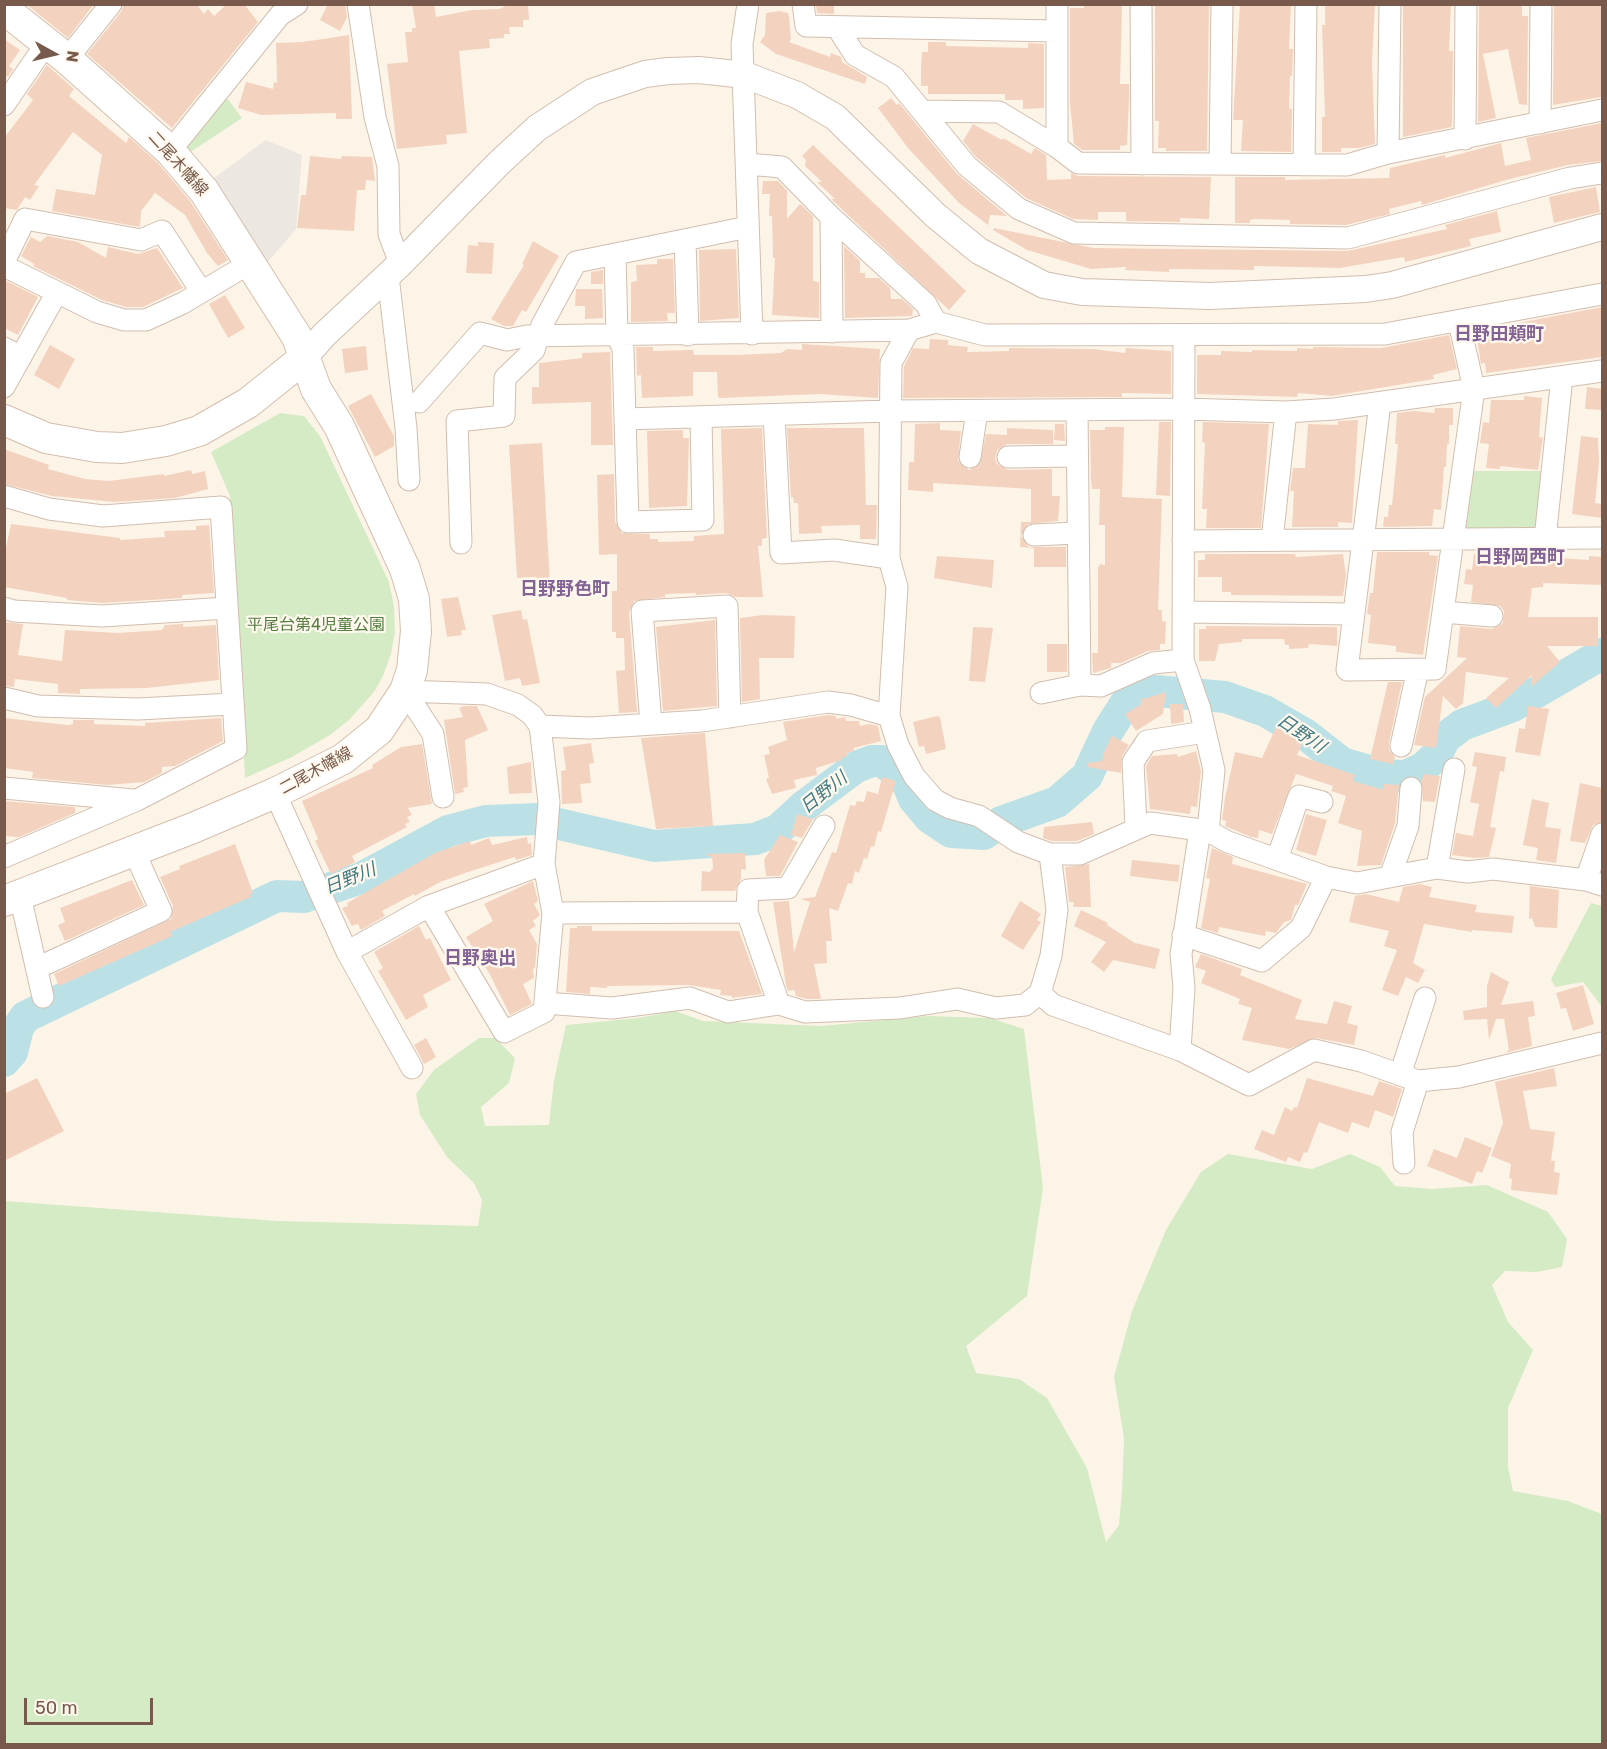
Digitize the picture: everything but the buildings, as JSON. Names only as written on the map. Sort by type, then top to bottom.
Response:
[{"type":"main road","name":"二尾木幡線","points":[[4,9],[171,151],[204,191],[297,337],[316,389],[344,437],[405,569],[414,599],[416,631],[414,661],[405,691],[379,730],[343,759],[275,793],[12,899]]},
{"type":"main road","points":[[4,420],[46,438],[97,447],[122,448],[166,441],[199,431],[248,403],[303,358]]},
{"type":"street","points":[[4,105],[56,52],[111,4]]},
{"type":"street","points":[[358,4],[375,117],[388,165],[390,234],[409,480]]},
{"type":"street","points":[[748,4],[742,44],[745,75],[752,333]]},
{"type":"street","points":[[803,4],[806,26],[1056,31]]},
{"type":"street","points":[[1057,4],[1057,147]]},
{"type":"street","points":[[1141,4],[1142,164]]},
{"type":"street","points":[[1220,164],[1221,4]]},
{"type":"street","points":[[1304,165],[1306,4]]},
{"type":"street","points":[[1388,153],[1390,4]]},
{"type":"street","points":[[1465,139],[1466,4]]},
{"type":"street","points":[[1540,123],[1541,4]]},
{"type":"street","points":[[171,151],[283,8]]},
{"type":"street","points":[[837,27],[855,55],[894,77],[967,166],[1019,209],[1074,233],[1348,238],[1570,178],[1602,173]]},
{"type":"street","points":[[303,358],[522,142],[559,112],[592,92],[645,74],[668,71],[699,70],[745,75],[797,95],[835,117],[935,215],[979,251],[1044,285],[1082,292],[1210,296],[1366,289],[1392,285],[1602,227]]},
{"type":"street","points":[[922,111],[999,112],[1057,147],[1078,164],[1304,165],[1347,165],[1388,153],[1602,111]]},
{"type":"street","points":[[747,164],[782,167],[831,217],[926,304],[936,322]]},
{"type":"street","points":[[831,217],[832,332]]},
{"type":"street","points":[[201,291],[162,231],[141,240],[25,219],[4,264],[56,294],[97,312],[124,320],[146,320],[201,291],[250,263]]},
{"type":"street","points":[[461,543],[457,421],[504,416],[505,378],[534,350],[542,325],[576,262],[748,227]]},
{"type":"street","points":[[685,240],[688,335]]},
{"type":"street","points":[[615,254],[617,336],[623,348],[628,522],[703,520],[701,417]]},
{"type":"street","points":[[4,387],[13,353],[56,294]]},
{"type":"street","points":[[419,402],[480,333],[507,340],[527,336],[539,338],[909,330],[936,322],[985,335],[1385,334],[1602,294]]},
{"type":"street","points":[[1380,403],[1347,670],[1435,669],[1474,389],[1458,322]]},
{"type":"street","points":[[909,330],[891,363],[889,558],[897,587],[889,716],[898,745],[915,776],[935,800],[996,827],[1034,850],[1050,854],[1080,854],[1104,845],[1136,827],[1150,823],[1204,831],[1228,842],[1326,877],[1357,883],[1437,868],[1468,872],[1493,869],[1594,883],[1602,834]]},
{"type":"street","points":[[1180,1050],[1184,988],[1181,954],[1183,935],[1214,770],[1200,710],[1183,660],[1184,336]]},
{"type":"street","points":[[625,419],[890,411],[1184,409],[1286,412],[1380,403],[1602,371]]},
{"type":"street","points":[[1545,539],[1562,377]]},
{"type":"street","points":[[1077,410],[1080,686]]},
{"type":"street","points":[[970,457],[977,411]]},
{"type":"street","points":[[1272,540],[1286,412]]},
{"type":"street","points":[[774,415],[781,553],[834,550],[889,558]]},
{"type":"street","points":[[1008,457],[1077,456]]},
{"type":"street","points":[[4,496],[49,508],[103,516],[221,507],[236,749],[137,801],[4,857]]},
{"type":"street","points":[[1034,535],[1078,533]]},
{"type":"street","points":[[1183,541],[1602,538]]},
{"type":"street","points":[[651,724],[642,611],[728,606],[730,717]]},
{"type":"street","points":[[4,608],[14,611],[102,616],[227,608]]},
{"type":"street","points":[[1183,612],[1353,614]]},
{"type":"street","points":[[1443,612],[1492,616]]},
{"type":"street","points":[[1041,693],[1080,686],[1101,686],[1153,663],[1183,660]]},
{"type":"street","points":[[1401,746],[1418,669]]},
{"type":"street","points":[[405,691],[487,694],[518,705],[532,715],[540,726],[549,801],[545,857],[554,913],[544,1012],[504,1032],[429,906]]},
{"type":"street","points":[[405,691],[433,734],[443,797]]},
{"type":"street","points":[[4,698],[38,706],[105,708],[232,704]]},
{"type":"street","points":[[540,726],[590,728],[651,724],[730,717],[828,702],[889,716]]},
{"type":"street","points":[[1136,827],[1133,762],[1148,741],[1205,732]]},
{"type":"street","points":[[1437,868],[1454,769]]},
{"type":"street","points":[[4,788],[137,801]]},
{"type":"street","points":[[1390,878],[1408,826],[1411,788]]},
{"type":"street","points":[[275,793],[347,952],[412,1068]]},
{"type":"street","points":[[1277,859],[1299,796],[1322,802]]},
{"type":"street","points":[[779,1004],[747,912],[748,890],[788,888],[824,826]]},
{"type":"street","points":[[37,968],[161,911],[134,851]]},
{"type":"street","points":[[545,1003],[612,1008],[690,998],[728,1012],[779,1004],[805,1012],[900,1008],[957,999],[996,1008],[1025,1005],[1040,993],[1051,956],[1057,910],[1050,854]]},
{"type":"street","points":[[347,952],[429,906],[545,857]]},
{"type":"street","points":[[1183,935],[1262,961],[1301,928],[1326,877]]},
{"type":"street","points":[[12,899],[37,968],[43,997]]},
{"type":"street","points":[[554,913],[747,912]]},
{"type":"street","points":[[1040,993],[1053,1005],[1180,1050],[1250,1085],[1314,1050],[1361,1061],[1409,1078],[1459,1077],[1602,1044]]},
{"type":"street","points":[[1404,1163],[1402,1132],[1409,1078],[1425,998]]},
{"type":"shaded area","points":[[266,140],[302,155],[296,229],[262,269],[207,183]]},
{"type":"green space","points":[[227,98],[242,118],[189,153],[184,147]]},
{"type":"green space","name":"平尾台第4児童公園","points":[[280,413],[304,416],[320,436],[389,582],[394,606],[395,632],[391,654],[383,676],[374,692],[349,720],[330,735],[292,757],[245,778],[230,496],[211,452]]},
{"type":"green space","points":[[1471,471],[1545,471],[1538,523],[1531,530],[1469,530],[1464,525]]},
{"type":"green space","points":[[1591,903],[1602,906],[1602,1007],[1583,982],[1555,987],[1551,979]]},
{"type":"green space","points":[[675,1011],[703,1021],[821,1026],[927,1016],[990,1018],[1024,1029],[1043,1188],[1027,1296],[966,1346],[976,1373],[1019,1379],[1047,1398],[1087,1468],[1106,1542],[1119,1525],[1122,1490],[1124,1438],[1114,1377],[1132,1311],[1166,1230],[1201,1172],[1228,1154],[1312,1169],[1350,1154],[1380,1167],[1395,1186],[1432,1189],[1487,1185],[1548,1212],[1567,1239],[1562,1267],[1537,1272],[1505,1271],[1492,1285],[1508,1322],[1533,1350],[1508,1408],[1508,1467],[1513,1491],[1568,1501],[1602,1514],[1602,1744],[5,1744],[4,1201],[278,1221],[478,1226],[482,1200],[474,1183],[447,1157],[420,1115],[416,1094],[434,1070],[479,1038],[495,1038],[515,1058],[509,1083],[481,1107],[485,1126],[549,1125],[554,1080],[566,1025],[638,1018]]},
{"type":"waterway","name":"日野川","points":[[4,1061],[12,1052],[18,1028],[25,1017],[277,896],[304,897],[361,878],[448,831],[486,821],[537,819],[654,846],[755,839],[778,830],[804,806],[856,767],[872,761],[883,761],[908,784],[914,799],[930,818],[951,832],[984,834],[1001,822],[1057,802],[1087,776],[1108,731],[1127,701],[1144,690],[1225,697],[1265,711],[1305,734],[1342,763],[1383,775],[1405,776],[1423,768],[1436,756],[1445,738],[1462,725],[1513,706],[1602,654]]},
{"type":"district","name":"日野田頬町","points":[[1499,335]]},
{"type":"district","name":"日野岡西町","points":[[1520,558]]},
{"type":"district","name":"日野野色町","points":[[565,590]]},
{"type":"district","name":"日野奥出","points":[[480,959]]}]
